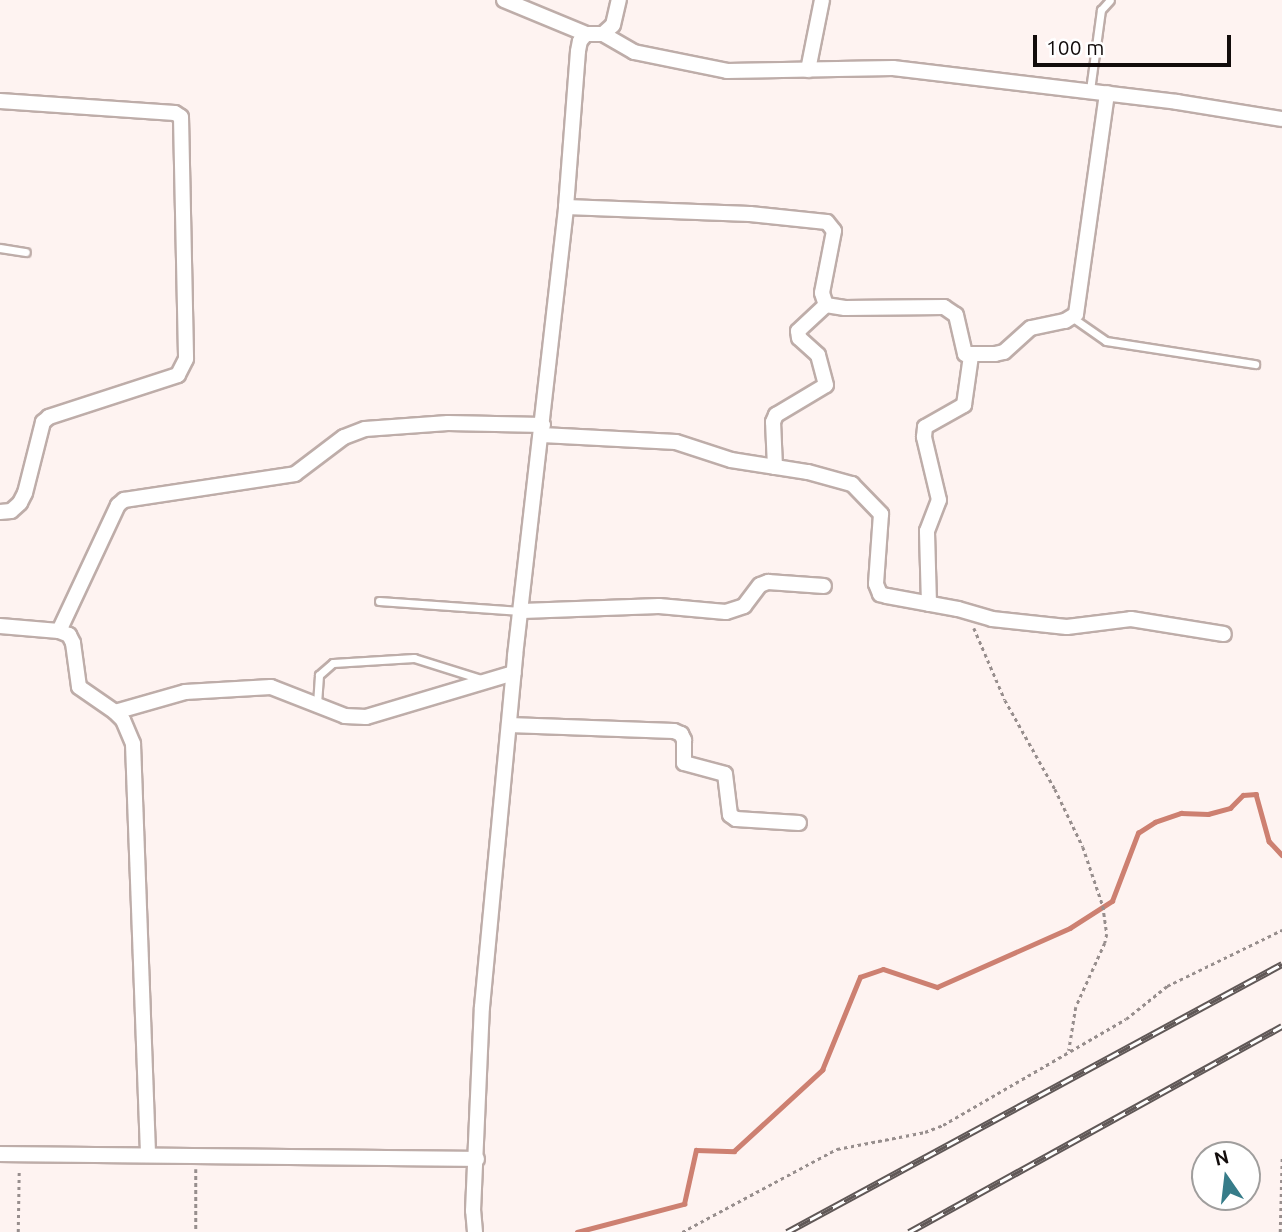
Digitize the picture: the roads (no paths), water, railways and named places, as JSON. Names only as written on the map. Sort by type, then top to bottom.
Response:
[{"type":"street","points":[[504,0],[586,34],[603,34],[634,52],[727,71],[893,68],[1090,90],[1282,119]]},
{"type":"street","points":[[603,34],[612,25],[618,0]]},
{"type":"street","points":[[808,70],[822,0]]},
{"type":"street","points":[[475,1232],[473,1212],[478,1159],[482,1007],[514,673],[566,207],[578,51],[580,41],[586,34]]},
{"type":"street","points":[[826,305],[845,308],[944,307],[956,316],[961,348],[971,356],[1004,352],[1031,328],[1073,318],[1077,308],[1107,93]]},
{"type":"street","points":[[0,100],[175,113],[181,117],[186,359],[178,375],[49,417],[43,422],[20,503],[11,511],[0,512]]},
{"type":"street","points":[[566,207],[750,215],[827,222],[834,231],[822,293],[826,305]]},
{"type":"street","points":[[775,467],[773,422],[776,415],[826,385],[818,355],[799,338],[798,331],[826,305]]},
{"type":"street","points":[[929,604],[927,531],[939,500],[924,437],[925,426],[964,405],[971,356]]},
{"type":"street","points":[[59,631],[118,505],[124,500],[295,474],[344,438],[365,429],[448,422],[676,442],[731,460],[808,472],[859,488],[881,514],[877,590],[887,596],[992,619],[1067,627],[1130,619],[1224,634]]},
{"type":"street","points":[[522,611],[659,606],[726,612],[744,606],[760,585],[768,582],[824,586]]},
{"type":"street","points":[[0,626],[59,631],[69,635],[74,643],[79,687],[123,720],[135,756],[148,1155]]},
{"type":"street","points":[[115,712],[185,692],[271,687],[345,716],[366,717],[514,673]]},
{"type":"street","points":[[509,725],[674,731],[681,734],[684,740],[684,763],[725,774],[730,815],[736,820],[799,823]]},
{"type":"street","points":[[0,1154],[478,1159]]},
{"type":"lane","points":[[1090,90],[1101,10],[1110,0]]},
{"type":"lane","points":[[0,248],[26,251]]},
{"type":"lane","points":[[1073,318],[1106,341],[1255,364]]},
{"type":"lane","points":[[379,601],[522,611]]},
{"type":"lane","points":[[317,704],[319,675],[333,663],[414,658],[486,681]]},
{"type":"waterway","points":[[577,1232],[684,1204],[696,1150],[734,1151],[822,1070],[860,977],[883,969],[937,987],[1070,928],[1112,901],[1138,833],[1155,822],[1181,813],[1208,814],[1230,808],[1243,795],[1256,794],[1269,841],[1282,855]]},
{"type":"railway","points":[[787,1232],[1282,964]]},
{"type":"railway","points":[[909,1232],[1282,1026]]}]
